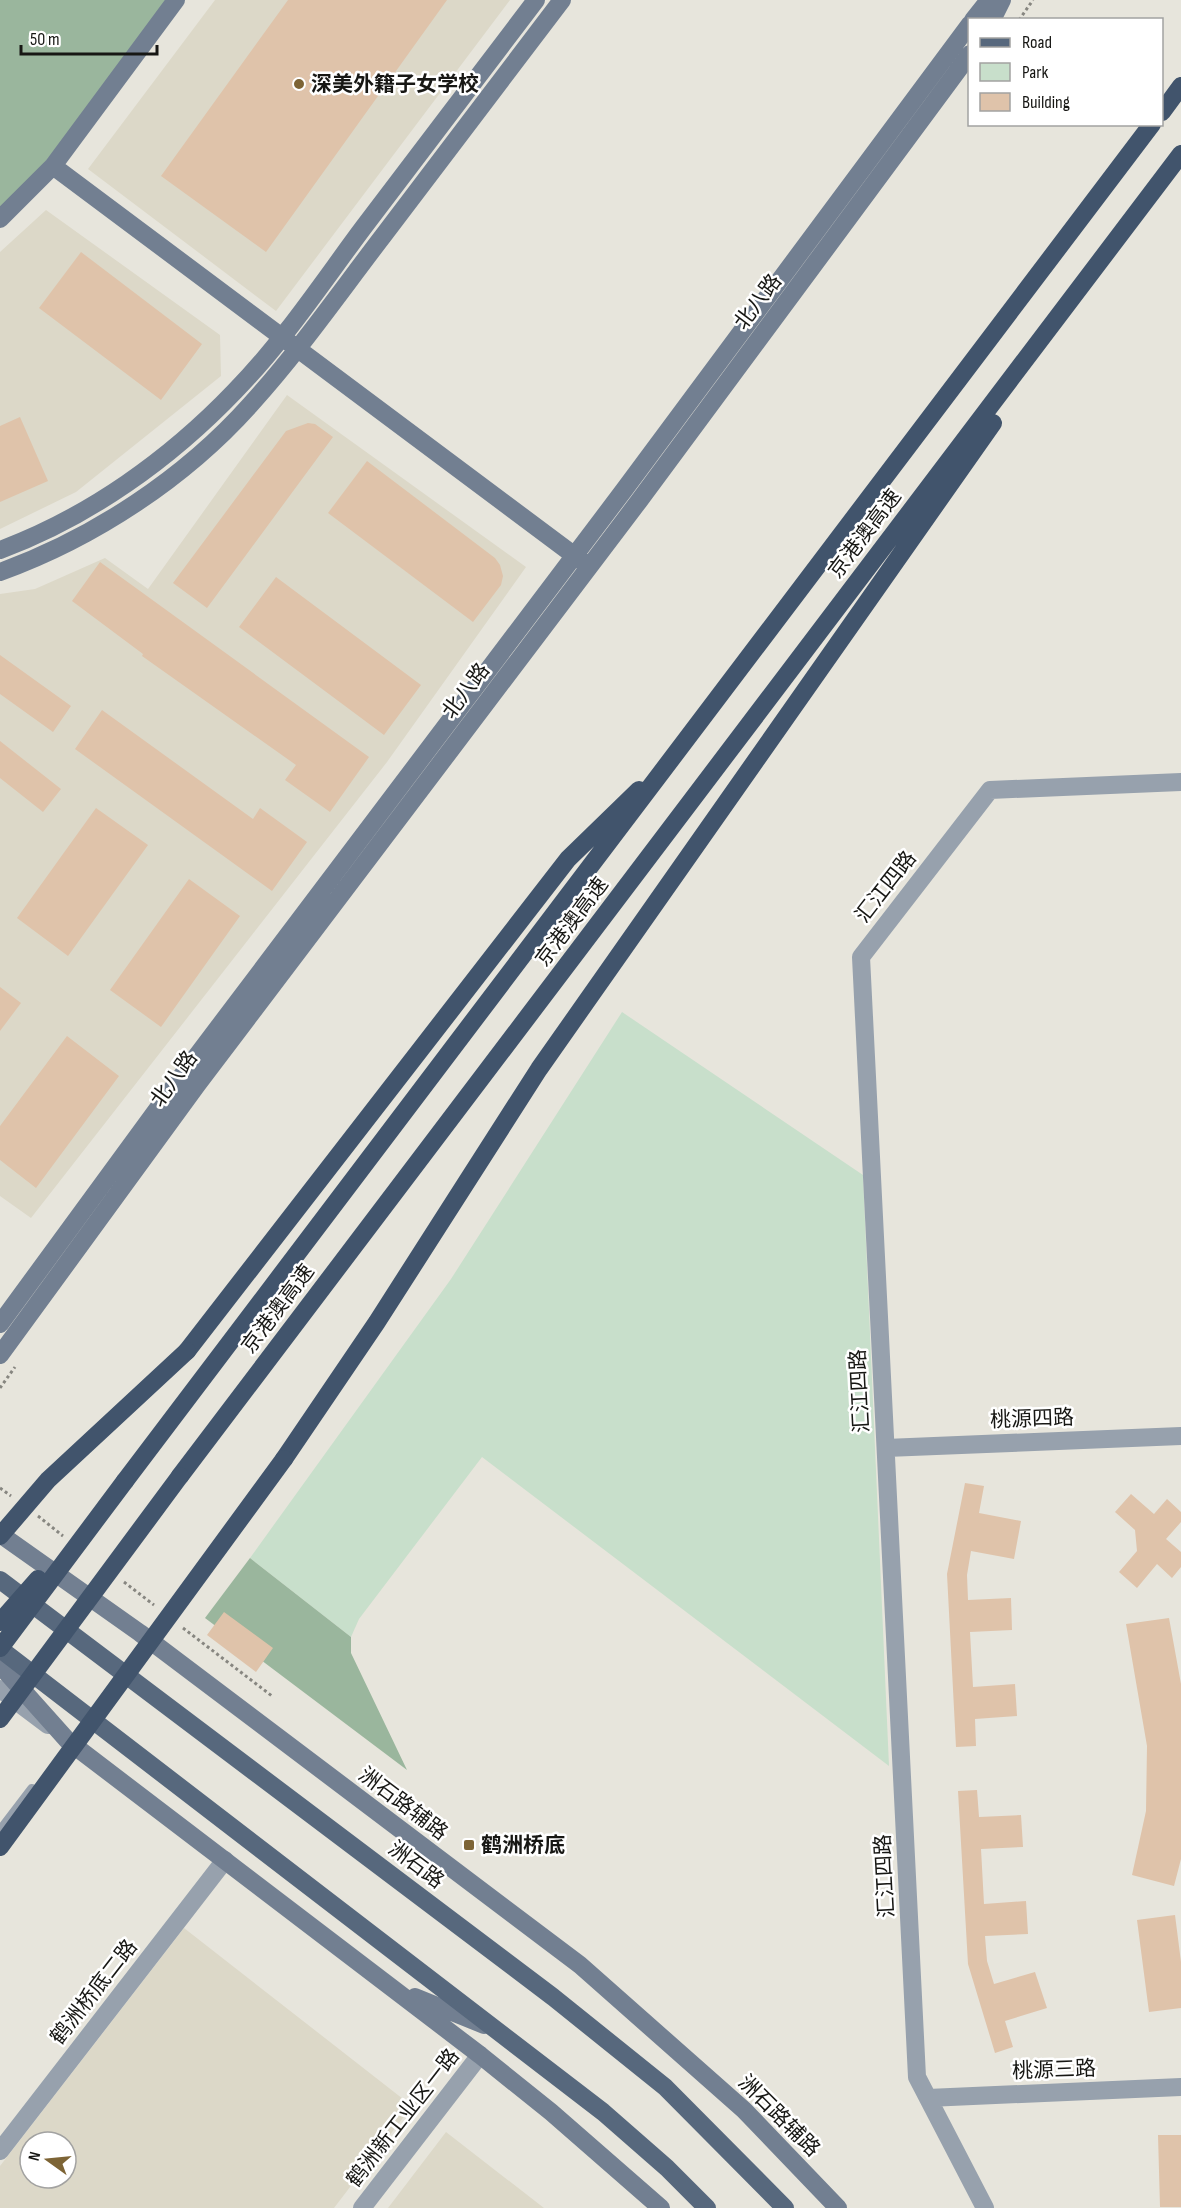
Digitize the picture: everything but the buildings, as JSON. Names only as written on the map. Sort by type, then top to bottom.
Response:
[{"type":"highway","points":[[1163,108],[1181,86]]},
{"type":"highway","name":"京港澳高速","points":[[0,1648],[1150,126]]},
{"type":"highway","name":"京港澳高速","points":[[0,1719],[180,1476],[1181,154]]},
{"type":"highway","points":[[0,1847],[284,1459],[383,1312],[539,1069],[1157,186]]},
{"type":"highway","points":[[0,1535],[48,1480],[187,1351],[568,859],[681,749]]},
{"type":"highway","points":[[0,1622],[125,1481]]},
{"type":"main road","name":"洲石路","points":[[0,1580],[553,1997],[656,2079],[785,2208]]},
{"type":"main road","points":[[0,1648],[504,2034],[611,2119],[667,2168],[707,2208]]},
{"type":"street","points":[[0,219],[53,165],[176,0]]},
{"type":"street","points":[[0,550],[61,523],[112,493],[157,462],[236,391],[281,337],[536,0]]},
{"type":"street","points":[[0,572],[70,541],[123,510],[169,478],[250,405],[298,348],[562,0]]},
{"type":"street","points":[[975,18],[990,0]]},
{"type":"street","points":[[993,18],[1002,0]]},
{"type":"street","name":"北八路","points":[[0,1324],[197,1055],[574,555],[968,25]]},
{"type":"street","name":"北八路","points":[[0,1355],[219,1057],[589,567],[968,55]]},
{"type":"street","points":[[53,165],[589,567]]},
{"type":"street","name":"汇江四路","points":[[985,2208],[917,2077],[861,957],[990,790],[1181,782]]},
{"type":"street","name":"桃源四路","points":[[886,1448],[1181,1436]]},
{"type":"street","name":"洲石路辅路","points":[[0,1535],[140,1633],[580,1965],[744,2110],[838,2208]]},
{"type":"street","points":[[0,1665],[68,1741]]},
{"type":"street","points":[[0,1689],[480,2055],[661,2208]]},
{"type":"street","name":"鹤洲桥底二路","points":[[0,2151],[225,1860]]},
{"type":"street","points":[[392,1986],[504,2034]]},
{"type":"street","name":"鹤洲新工业区一路","points":[[362,2208],[480,2055]]},
{"type":"street","name":"桃源三路","points":[[928,2098],[1181,2087]]},
{"type":"lane","points":[[0,1831],[68,1741]]},
{"type":"path","points":[[1020,18],[1033,0]]},
{"type":"path","points":[[0,1488],[19,1502]]},
{"type":"path","points":[[38,1516],[66,1538]]},
{"type":"path","points":[[122,1581],[160,1610]]},
{"type":"path","points":[[178,1624],[272,1696]]},
{"type":"shaded area","name":"深美外籍子女学校","points":[[215,0],[510,0],[276,311],[88,169]]},
{"type":"shaded area","points":[[46,210],[220,335],[221,376],[76,492],[0,529],[0,252]]},
{"type":"shaded area","points":[[287,395],[526,567],[387,762],[31,1218],[0,1196],[0,594],[35,589],[105,558],[148,589]]},
{"type":"shaded area","points":[[184,1928],[412,2106],[334,2208],[0,2208],[0,2166],[18,2143],[18,2190],[78,2190],[78,2130],[28,2130]]},
{"type":"shaded area","points":[[446,2132],[544,2208],[388,2208]]},
{"type":"green space","points":[[0,0],[176,0],[0,218]]},
{"type":"green space","points":[[622,1012],[863,1175],[889,1766],[482,1457],[359,1619],[351,1637],[250,1558],[451,1279]]},
{"type":"green space","points":[[250,1558],[351,1637],[351,1653],[407,1770],[205,1618]]},
{"type":"place","name":"深美外籍子女学校","points":[[299,84]]},
{"type":"place","name":"鹤洲桥底","points":[[469,1845]]}]
